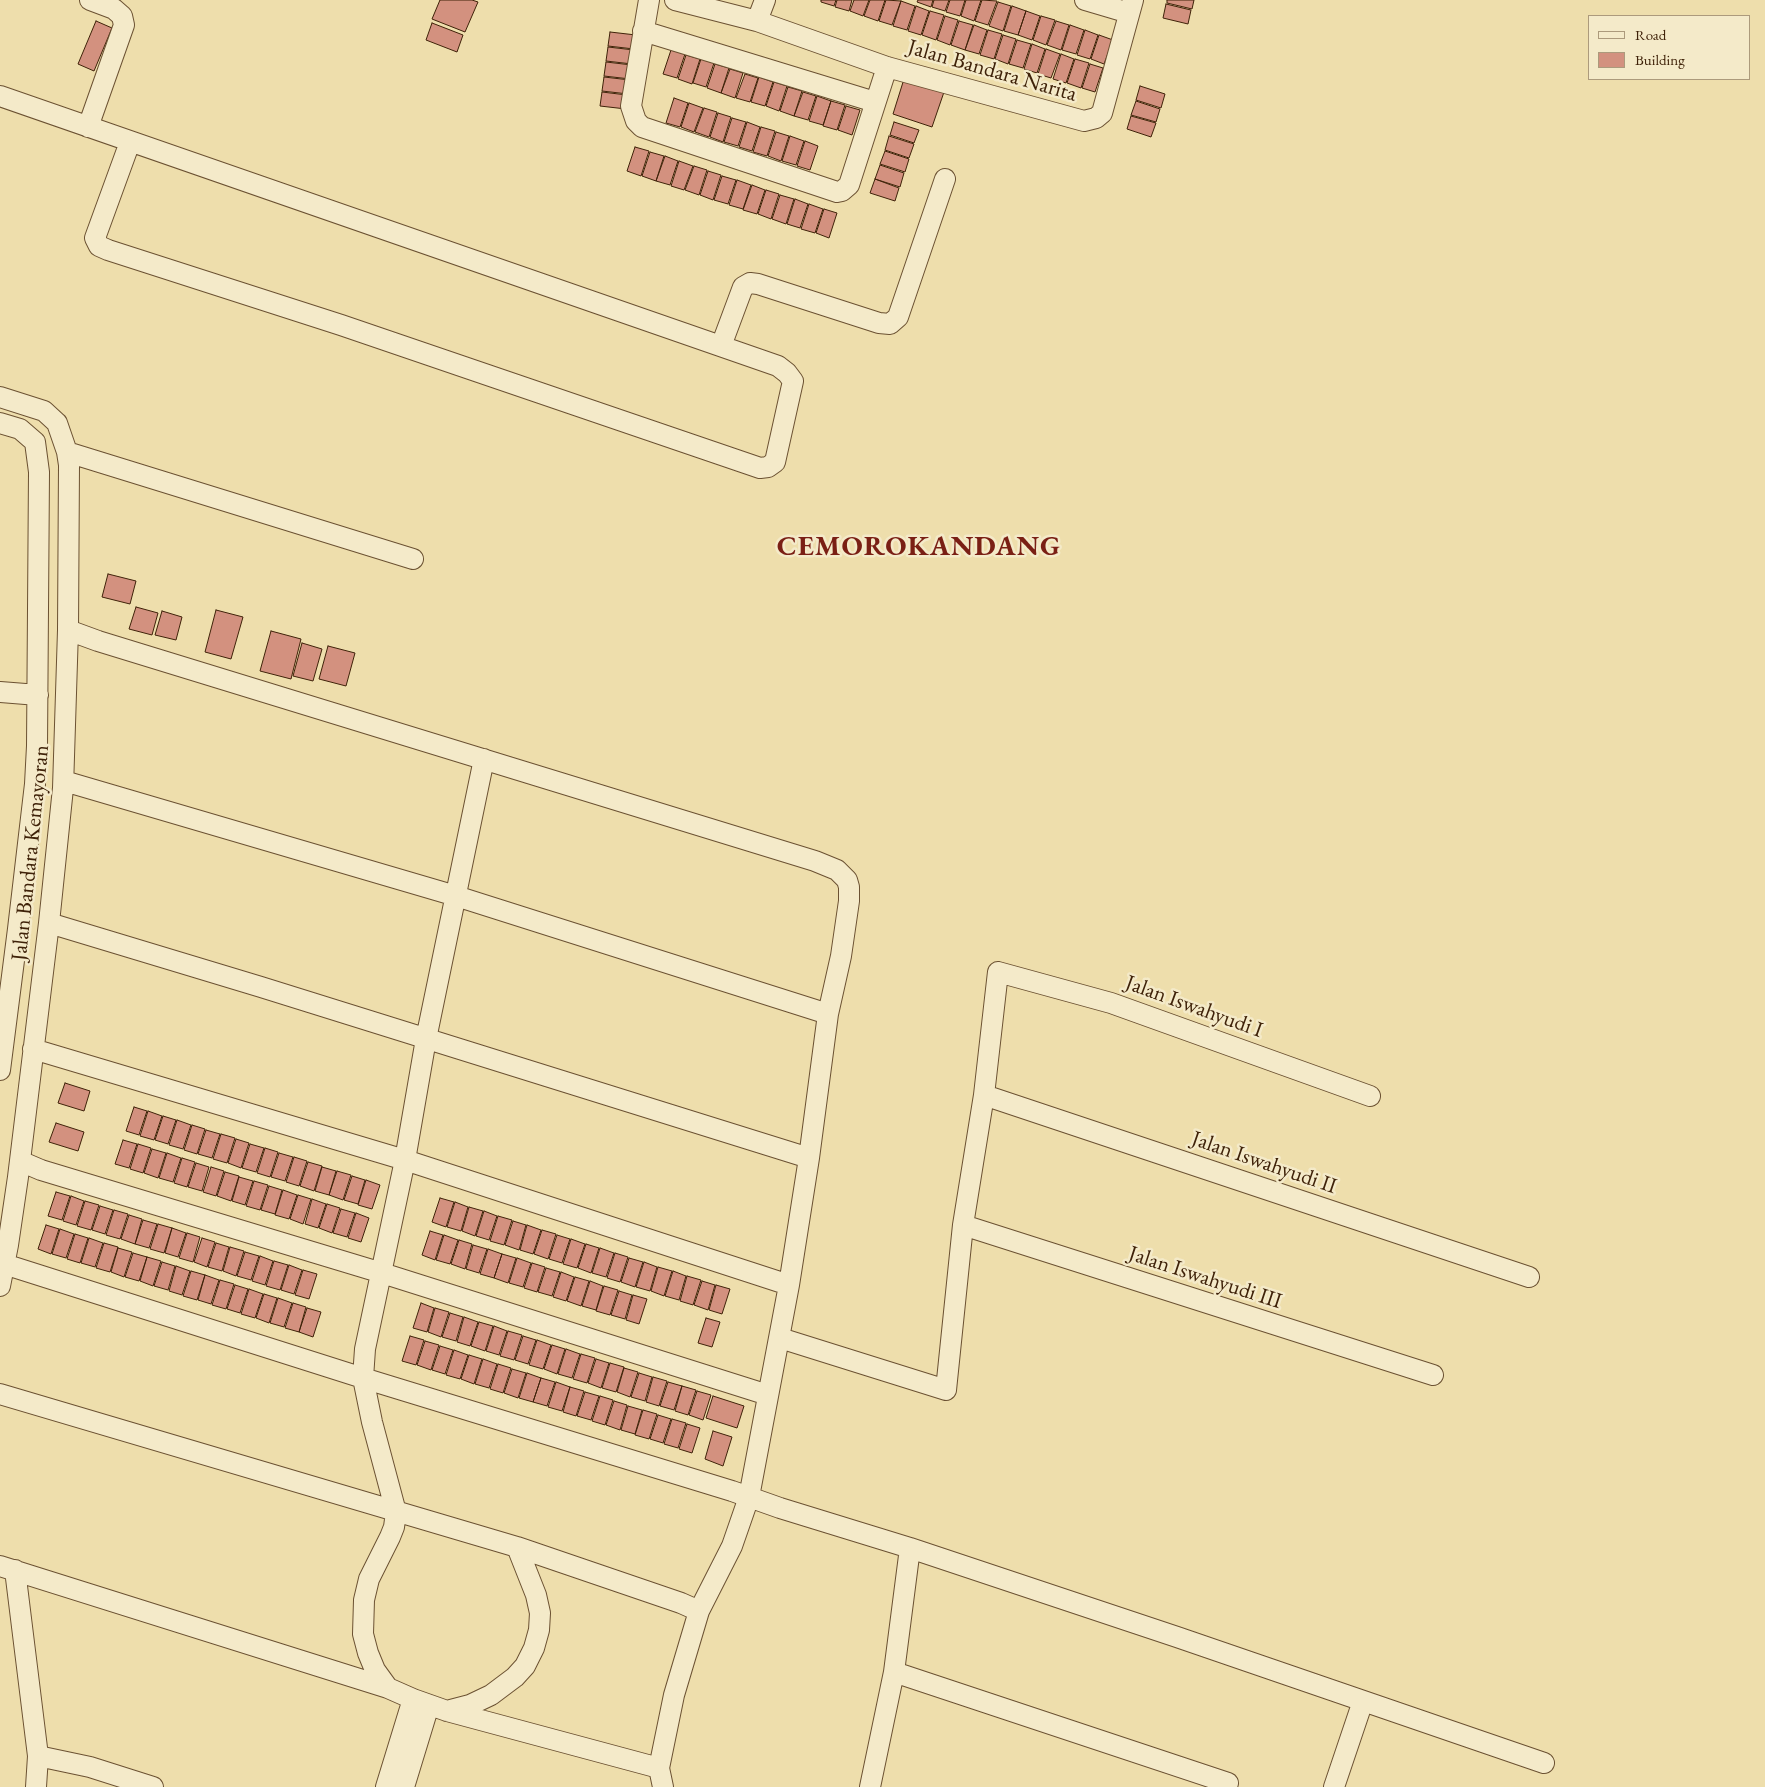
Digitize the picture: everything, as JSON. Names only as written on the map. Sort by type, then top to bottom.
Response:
[{"type":"street","points":[[88,127],[124,24],[122,16],[114,9],[90,0]]},
{"type":"street","points":[[649,0],[631,106],[636,121],[642,127],[837,192],[846,189],[849,185],[887,66]]},
{"type":"street","name":"Jalan Bandara Narita","points":[[674,0],[757,21],[887,66],[1084,121],[1090,121],[1102,113],[1131,6]]},
{"type":"street","points":[[757,21],[765,0]]},
{"type":"street","points":[[1084,0],[1131,6]]},
{"type":"street","points":[[644,31],[875,102]]},
{"type":"street","points":[[0,96],[778,366],[793,381],[775,462],[768,467],[760,468],[350,328],[99,246],[96,238],[130,142]]},
{"type":"street","points":[[722,346],[743,287],[750,283],[879,323],[890,324],[898,317],[945,179]]},
{"type":"street","points":[[0,397],[44,411],[58,423],[35,442],[20,429],[0,422]]},
{"type":"street","name":"Jalan Bandara Kemayoran","points":[[0,1286],[8,1246],[20,1162],[64,781],[68,630],[69,465],[58,423]]},
{"type":"street","name":"Jalan Bandara Kemayoran","points":[[0,1070],[35,784],[38,695],[39,472],[35,442]]},
{"type":"street","points":[[67,452],[413,560]]},
{"type":"street","points":[[36,1787],[38,1756],[7,1568],[388,1688],[430,1705],[661,1778],[674,1695],[699,1612],[732,1546],[749,1497],[789,1285],[809,1158],[828,1014],[841,956],[849,901],[847,880],[837,870],[743,838],[98,641],[68,630]]},
{"type":"street","points":[[0,692],[38,695]]},
{"type":"street","points":[[388,1688],[375,1670],[368,1654],[363,1634],[362,1615],[369,1579],[390,1537],[394,1527],[396,1512],[372,1422],[363,1378],[365,1349],[405,1160],[426,1039],[484,759]]},
{"type":"street","points":[[64,781],[456,896],[828,1014]]},
{"type":"street","points":[[49,923],[809,1158]]},
{"type":"street","name":"Jalan Iswahyudi I","points":[[984,1095],[998,972],[1111,1003],[1370,1096]]},
{"type":"street","points":[[34,1049],[405,1160],[789,1285]]},
{"type":"street","points":[[780,1338],[946,1390],[963,1225],[984,1095]]},
{"type":"street","name":"Jalan Iswahyudi II","points":[[984,1095],[1529,1277]]},
{"type":"street","points":[[20,1162],[40,1170],[382,1273],[768,1395]]},
{"type":"street","name":"Jalan Iswahyudi III","points":[[963,1225],[1432,1375]]},
{"type":"street","points":[[4,1264],[363,1378],[732,1490],[780,1508],[910,1548],[1177,1637],[1544,1763]]},
{"type":"street","points":[[0,1394],[516,1547],[681,1603],[699,1612]]},
{"type":"street","points":[[430,1705],[470,1705],[491,1695],[515,1677],[525,1666],[534,1648],[539,1630],[540,1613],[536,1595],[516,1547]]},
{"type":"street","points":[[870,1787],[894,1672],[910,1548]]},
{"type":"street","points":[[894,1672],[1228,1783]]},
{"type":"street","points":[[1334,1787],[1363,1701]]},
{"type":"street","points":[[386,1787],[430,1705]]},
{"type":"street","points":[[404,1787],[430,1705]]},
{"type":"street","points":[[38,1756],[90,1767],[154,1787]]},
{"type":"building","points":[[440,0],[472,0],[478,2],[465,32],[432,19]]},
{"type":"building","points":[[821,0],[836,0],[834,6],[821,2]]},
{"type":"building","points":[[837,0],[852,0],[849,11],[835,7]]},
{"type":"building","points":[[854,0],[869,0],[863,16],[850,11]]},
{"type":"building","points":[[870,0],[885,0],[878,21],[864,16]]},
{"type":"building","points":[[886,0],[901,1],[892,25],[879,21]]},
{"type":"building","points":[[918,0],[933,0],[931,7],[917,2]]},
{"type":"building","points":[[934,0],[949,0],[945,11],[932,7]]},
{"type":"building","points":[[950,0],[965,0],[960,16],[946,12]]},
{"type":"building","points":[[966,0],[981,0],[974,21],[961,16]]},
{"type":"building","points":[[982,0],[997,1],[988,25],[975,21]]},
{"type":"building","points":[[1167,0],[1194,0],[1192,9],[1167,3]]},
{"type":"building","points":[[901,1],[915,6],[907,30],[893,26]]},
{"type":"building","points":[[998,2],[1011,6],[1003,31],[989,26]]},
{"type":"building","points":[[1166,4],[1191,10],[1188,24],[1163,18]]},
{"type":"building","points":[[916,6],[929,11],[921,35],[908,31]]},
{"type":"building","points":[[1012,6],[1026,11],[1018,35],[1004,31]]},
{"type":"building","points":[[930,11],[944,15],[936,40],[922,35]]},
{"type":"building","points":[[1026,11],[1040,16],[1032,40],[1018,35]]},
{"type":"building","points":[[945,16],[958,20],[950,45],[937,40]]},
{"type":"building","points":[[1041,16],[1055,20],[1046,45],[1033,40]]},
{"type":"building","points":[[96,21],[112,28],[94,71],[78,64]]},
{"type":"building","points":[[959,21],[973,25],[965,50],[951,45]]},
{"type":"building","points":[[1056,21],[1069,25],[1061,50],[1047,45]]},
{"type":"building","points":[[432,23],[463,35],[457,52],[426,40]]},
{"type":"building","points":[[974,25],[987,30],[979,54],[965,50]]},
{"type":"building","points":[[1070,25],[1084,30],[1076,54],[1062,50]]},
{"type":"building","points":[[988,30],[1002,34],[994,59],[980,55]]},
{"type":"building","points":[[1085,30],[1098,35],[1090,59],[1077,55]]},
{"type":"building","points":[[610,32],[636,35],[634,49],[608,46]]},
{"type":"building","points":[[1003,35],[1016,39],[1008,64],[995,59]]},
{"type":"building","points":[[1099,35],[1113,40],[1104,64],[1091,59]]},
{"type":"building","points":[[1017,40],[1031,44],[1023,68],[1009,64]]},
{"type":"building","points":[[1032,44],[1045,49],[1037,73],[1024,69]]},
{"type":"building","points":[[608,47],[634,50],[632,64],[606,61]]},
{"type":"building","points":[[1046,49],[1060,54],[1051,78],[1038,74]]},
{"type":"building","points":[[671,50],[685,54],[677,78],[663,74]]},
{"type":"building","points":[[1061,54],[1074,59],[1066,83],[1053,79]]},
{"type":"building","points":[[686,55],[700,59],[692,84],[678,79]]},
{"type":"building","points":[[701,59],[714,63],[706,87],[693,83]]},
{"type":"building","points":[[1075,59],[1089,63],[1081,88],[1067,83]]},
{"type":"building","points":[[606,62],[632,65],[630,79],[604,76]]},
{"type":"building","points":[[715,64],[729,68],[721,93],[707,88]]},
{"type":"building","points":[[1090,64],[1103,68],[1095,92],[1082,88]]},
{"type":"building","points":[[730,69],[743,73],[735,98],[721,93]]},
{"type":"building","points":[[745,74],[758,78],[750,102],[736,98]]},
{"type":"building","points":[[604,77],[630,80],[628,94],[602,91]]},
{"type":"building","points":[[759,77],[773,82],[765,106],[751,102]]},
{"type":"building","points":[[904,79],[944,92],[932,127],[893,114]]},
{"type":"building","points":[[774,82],[787,86],[779,111],[766,106]]},
{"type":"building","points":[[1140,86],[1165,94],[1161,108],[1136,100]]},
{"type":"building","points":[[788,87],[802,91],[794,116],[780,111]]},
{"type":"building","points":[[602,92],[627,95],[626,109],[600,106]]},
{"type":"building","points":[[803,92],[816,96],[808,120],[794,116]]},
{"type":"building","points":[[817,96],[831,101],[823,125],[809,121]]},
{"type":"building","points":[[674,98],[688,103],[680,127],[666,123]]},
{"type":"building","points":[[831,101],[845,105],[837,130],[823,126]]},
{"type":"building","points":[[1136,101],[1160,109],[1156,122],[1131,115]]},
{"type":"building","points":[[689,103],[703,108],[694,132],[681,127]]},
{"type":"building","points":[[846,106],[860,110],[852,135],[838,130]]},
{"type":"building","points":[[704,108],[717,112],[709,137],[695,132]]},
{"type":"building","points":[[718,113],[731,117],[723,142],[710,137]]},
{"type":"building","points":[[1131,116],[1156,123],[1151,137],[1127,129]]},
{"type":"building","points":[[732,118],[746,122],[738,146],[724,142]]},
{"type":"building","points":[[747,122],[760,127],[752,151],[739,147]]},
{"type":"building","points":[[894,122],[919,130],[914,143],[890,135]]},
{"type":"building","points":[[761,127],[775,131],[767,156],[753,152]]},
{"type":"building","points":[[776,132],[789,136],[781,161],[768,156]]},
{"type":"building","points":[[790,136],[804,141],[796,165],[782,161]]},
{"type":"building","points":[[889,136],[914,144],[909,158],[885,150]]},
{"type":"building","points":[[805,141],[818,146],[810,170],[797,166]]},
{"type":"building","points":[[635,147],[649,151],[641,176],[627,171]]},
{"type":"building","points":[[885,151],[909,159],[905,172],[880,164]]},
{"type":"building","points":[[650,152],[664,156],[656,181],[642,176]]},
{"type":"building","points":[[665,156],[678,161],[670,185],[656,181]]},
{"type":"building","points":[[679,161],[693,166],[684,190],[671,186]]},
{"type":"building","points":[[880,165],[904,173],[900,187],[875,179]]},
{"type":"building","points":[[694,166],[707,170],[699,195],[685,190]]},
{"type":"building","points":[[708,171],[721,175],[713,200],[700,195]]},
{"type":"building","points":[[722,176],[736,180],[728,204],[714,200]]},
{"type":"building","points":[[875,179],[899,188],[895,201],[870,193]]},
{"type":"building","points":[[737,180],[751,185],[743,209],[729,205]]},
{"type":"building","points":[[752,185],[765,190],[757,214],[743,210]]},
{"type":"building","points":[[766,190],[779,194],[771,219],[758,214]]},
{"type":"building","points":[[780,195],[794,199],[786,224],[772,219]]},
{"type":"building","points":[[795,199],[808,204],[800,228],[787,224]]},
{"type":"building","points":[[809,204],[823,209],[815,233],[801,229]]},
{"type":"building","points":[[824,209],[837,213],[829,238],[816,233]]},
{"type":"building","points":[[108,574],[136,581],[130,604],[102,597]]},
{"type":"building","points":[[136,607],[158,613],[152,635],[129,629]]},
{"type":"building","points":[[216,610],[243,617],[231,659],[205,652]]},
{"type":"building","points":[[162,611],[182,617],[176,640],[155,635]]},
{"type":"building","points":[[271,631],[301,639],[291,679],[260,671]]},
{"type":"building","points":[[302,643],[322,649],[313,681],[293,676]]},
{"type":"building","points":[[328,646],[355,653],[346,686],[319,679]]},
{"type":"building","points":[[65,1083],[90,1091],[84,1111],[58,1103]]},
{"type":"building","points":[[134,1107],[147,1111],[139,1135],[126,1131]]},
{"type":"building","points":[[148,1111],[162,1116],[154,1140],[140,1136]]},
{"type":"building","points":[[163,1116],[176,1120],[168,1144],[155,1140]]},
{"type":"building","points":[[177,1120],[191,1125],[183,1149],[169,1145]]},
{"type":"building","points":[[56,1123],[84,1132],[78,1151],[49,1142]]},
{"type":"building","points":[[192,1125],[205,1129],[197,1154],[184,1150]]},
{"type":"building","points":[[206,1130],[220,1134],[212,1158],[198,1154]]},
{"type":"building","points":[[221,1134],[235,1138],[227,1163],[213,1159]]},
{"type":"building","points":[[236,1139],[249,1143],[241,1168],[228,1163]]},
{"type":"building","points":[[123,1140],[137,1144],[129,1168],[115,1164]]},
{"type":"building","points":[[138,1144],[151,1148],[143,1173],[130,1169]]},
{"type":"building","points":[[250,1144],[264,1148],[256,1172],[242,1168]]},
{"type":"building","points":[[265,1148],[278,1152],[270,1177],[257,1173]]},
{"type":"building","points":[[152,1149],[166,1153],[158,1178],[144,1173]]},
{"type":"building","points":[[167,1153],[181,1158],[173,1182],[159,1178]]},
{"type":"building","points":[[279,1153],[293,1157],[285,1181],[271,1177]]},
{"type":"building","points":[[294,1157],[307,1161],[299,1186],[286,1182]]},
{"type":"building","points":[[182,1158],[195,1162],[187,1187],[174,1183]]},
{"type":"building","points":[[308,1162],[322,1166],[314,1191],[300,1186]]},
{"type":"building","points":[[196,1163],[209,1167],[202,1191],[188,1187]]},
{"type":"building","points":[[211,1167],[224,1171],[216,1196],[203,1192]]},
{"type":"building","points":[[322,1167],[336,1171],[329,1195],[315,1191]]},
{"type":"building","points":[[337,1171],[351,1175],[343,1200],[329,1195]]},
{"type":"building","points":[[225,1172],[239,1176],[231,1201],[217,1196]]},
{"type":"building","points":[[352,1176],[365,1180],[358,1204],[344,1200]]},
{"type":"building","points":[[239,1177],[253,1181],[245,1205],[232,1201]]},
{"type":"building","points":[[366,1180],[380,1185],[372,1209],[358,1205]]},
{"type":"building","points":[[254,1181],[268,1185],[260,1210],[246,1206]]},
{"type":"building","points":[[269,1186],[282,1190],[275,1214],[261,1210]]},
{"type":"building","points":[[283,1190],[297,1195],[289,1219],[275,1215]]},
{"type":"building","points":[[56,1192],[70,1196],[62,1220],[48,1216]]},
{"type":"building","points":[[298,1195],[311,1199],[303,1224],[290,1219]]},
{"type":"building","points":[[71,1196],[84,1201],[76,1225],[63,1221]]},
{"type":"building","points":[[440,1198],[454,1202],[446,1227],[432,1222]]},
{"type":"building","points":[[312,1199],[326,1204],[318,1228],[305,1224]]},
{"type":"building","points":[[85,1201],[99,1205],[91,1230],[77,1226]]},
{"type":"building","points":[[455,1202],[468,1207],[461,1231],[447,1227]]},
{"type":"building","points":[[327,1204],[340,1208],[332,1233],[319,1228]]},
{"type":"building","points":[[100,1206],[113,1210],[105,1234],[92,1230]]},
{"type":"building","points":[[469,1207],[483,1211],[475,1236],[462,1231]]},
{"type":"building","points":[[341,1209],[355,1213],[347,1237],[333,1233]]},
{"type":"building","points":[[114,1210],[128,1214],[120,1239],[106,1235]]},
{"type":"building","points":[[484,1211],[497,1216],[489,1240],[476,1236]]},
{"type":"building","points":[[356,1213],[369,1218],[361,1242],[348,1238]]},
{"type":"building","points":[[129,1215],[142,1219],[135,1244],[121,1239]]},
{"type":"building","points":[[498,1216],[512,1220],[504,1245],[490,1241]]},
{"type":"building","points":[[143,1220],[157,1224],[149,1248],[135,1244]]},
{"type":"building","points":[[513,1221],[526,1225],[519,1250],[505,1245]]},
{"type":"building","points":[[158,1224],[172,1228],[164,1253],[150,1249]]},
{"type":"building","points":[[46,1225],[59,1229],[51,1254],[38,1249]]},
{"type":"building","points":[[527,1225],[541,1230],[533,1254],[520,1250]]},
{"type":"building","points":[[172,1228],[186,1233],[178,1257],[165,1253]]},
{"type":"building","points":[[60,1229],[74,1234],[66,1258],[52,1254]]},
{"type":"building","points":[[542,1230],[556,1234],[548,1259],[534,1254]]},
{"type":"building","points":[[430,1231],[443,1235],[435,1260],[422,1255]]},
{"type":"building","points":[[187,1233],[200,1237],[193,1262],[179,1258]]},
{"type":"building","points":[[75,1234],[88,1238],[80,1263],[67,1259]]},
{"type":"building","points":[[444,1235],[458,1240],[450,1264],[436,1260]]},
{"type":"building","points":[[557,1235],[570,1239],[562,1263],[549,1259]]},
{"type":"building","points":[[89,1238],[103,1243],[95,1267],[81,1263]]},
{"type":"building","points":[[202,1238],[215,1242],[207,1267],[194,1262]]},
{"type":"building","points":[[571,1239],[585,1244],[577,1268],[563,1264]]},
{"type":"building","points":[[459,1240],[472,1244],[465,1269],[451,1264]]},
{"type":"building","points":[[104,1243],[118,1247],[110,1272],[96,1268]]},
{"type":"building","points":[[216,1243],[229,1247],[222,1271],[208,1267]]},
{"type":"building","points":[[586,1244],[599,1248],[591,1273],[578,1268]]},
{"type":"building","points":[[473,1245],[487,1249],[479,1273],[466,1269]]},
{"type":"building","points":[[230,1247],[244,1251],[236,1276],[223,1271]]},
{"type":"building","points":[[118,1248],[132,1252],[124,1277],[111,1272]]},
{"type":"building","points":[[600,1248],[614,1253],[606,1277],[592,1273]]},
{"type":"building","points":[[488,1249],[502,1254],[494,1278],[480,1274]]},
{"type":"building","points":[[245,1252],[259,1256],[251,1280],[237,1276]]},
{"type":"building","points":[[133,1253],[147,1257],[139,1281],[125,1277]]},
{"type":"building","points":[[615,1253],[628,1257],[620,1282],[607,1278]]},
{"type":"building","points":[[502,1254],[516,1258],[508,1283],[494,1278]]},
{"type":"building","points":[[260,1256],[273,1261],[265,1285],[252,1281]]},
{"type":"building","points":[[147,1257],[161,1261],[153,1286],[140,1281]]},
{"type":"building","points":[[517,1258],[531,1263],[523,1287],[509,1283]]},
{"type":"building","points":[[629,1258],[643,1262],[635,1287],[621,1282]]},
{"type":"building","points":[[274,1261],[288,1265],[280,1290],[266,1286]]},
{"type":"building","points":[[162,1262],[175,1266],[168,1290],[154,1286]]},
{"type":"building","points":[[644,1262],[657,1267],[650,1291],[636,1287]]},
{"type":"building","points":[[532,1263],[545,1267],[537,1292],[524,1288]]},
{"type":"building","points":[[289,1265],[302,1270],[294,1294],[281,1290]]},
{"type":"building","points":[[176,1266],[190,1271],[182,1295],[169,1291]]},
{"type":"building","points":[[658,1267],[672,1271],[664,1296],[651,1291]]},
{"type":"building","points":[[546,1268],[560,1272],[552,1296],[538,1292]]},
{"type":"building","points":[[303,1270],[317,1274],[309,1299],[295,1295]]},
{"type":"building","points":[[191,1271],[205,1275],[197,1300],[183,1296]]},
{"type":"building","points":[[673,1271],[686,1276],[679,1300],[665,1296]]},
{"type":"building","points":[[561,1272],[574,1277],[566,1301],[553,1297]]},
{"type":"building","points":[[205,1275],[219,1280],[211,1304],[198,1300]]},
{"type":"building","points":[[687,1276],[701,1280],[693,1305],[680,1301]]},
{"type":"building","points":[[575,1277],[589,1281],[581,1306],[567,1301]]},
{"type":"building","points":[[220,1280],[234,1284],[226,1309],[212,1305]]},
{"type":"building","points":[[590,1281],[603,1286],[596,1310],[582,1306]]},
{"type":"building","points":[[702,1281],[715,1285],[708,1310],[694,1305]]},
{"type":"building","points":[[235,1285],[248,1289],[240,1313],[227,1309]]},
{"type":"building","points":[[716,1285],[730,1289],[722,1314],[709,1310]]},
{"type":"building","points":[[604,1286],[618,1290],[610,1315],[596,1311]]},
{"type":"building","points":[[249,1289],[263,1294],[255,1318],[241,1314]]},
{"type":"building","points":[[619,1291],[632,1295],[625,1319],[611,1315]]},
{"type":"building","points":[[264,1294],[277,1298],[269,1323],[256,1318]]},
{"type":"building","points":[[633,1295],[647,1299],[639,1324],[626,1320]]},
{"type":"building","points":[[278,1298],[292,1303],[284,1327],[270,1323]]},
{"type":"building","points":[[293,1303],[306,1307],[299,1332],[285,1328]]},
{"type":"building","points":[[421,1303],[434,1308],[427,1332],[413,1328]]},
{"type":"building","points":[[307,1308],[321,1312],[313,1337],[299,1332]]},
{"type":"building","points":[[435,1308],[449,1312],[441,1337],[428,1332]]},
{"type":"building","points":[[450,1313],[463,1317],[456,1341],[442,1337]]},
{"type":"building","points":[[464,1317],[478,1322],[470,1346],[457,1342]]},
{"type":"building","points":[[706,1318],[720,1322],[712,1347],[698,1343]]},
{"type":"building","points":[[479,1322],[493,1326],[485,1351],[471,1346]]},
{"type":"building","points":[[494,1326],[507,1331],[499,1355],[486,1351]]},
{"type":"building","points":[[508,1331],[522,1335],[514,1360],[500,1356]]},
{"type":"building","points":[[410,1336],[424,1340],[416,1365],[402,1361]]},
{"type":"building","points":[[523,1336],[536,1340],[528,1364],[515,1360]]},
{"type":"building","points":[[537,1340],[551,1345],[543,1369],[529,1365]]},
{"type":"building","points":[[425,1341],[439,1345],[431,1370],[417,1365]]},
{"type":"building","points":[[552,1345],[565,1349],[557,1374],[544,1369]]},
{"type":"building","points":[[440,1346],[453,1350],[445,1374],[432,1370]]},
{"type":"building","points":[[566,1349],[580,1354],[572,1378],[558,1374]]},
{"type":"building","points":[[454,1350],[468,1355],[460,1379],[446,1375]]},
{"type":"building","points":[[581,1354],[595,1358],[587,1383],[573,1379]]},
{"type":"building","points":[[469,1355],[482,1359],[474,1384],[461,1379]]},
{"type":"building","points":[[483,1359],[497,1364],[489,1388],[475,1384]]},
{"type":"building","points":[[596,1359],[609,1363],[601,1388],[588,1383]]},
{"type":"building","points":[[610,1363],[624,1367],[616,1392],[602,1388]]},
{"type":"building","points":[[498,1364],[511,1368],[503,1393],[490,1389]]},
{"type":"building","points":[[624,1368],[638,1372],[630,1397],[617,1392]]},
{"type":"building","points":[[512,1369],[526,1373],[518,1398],[504,1393]]},
{"type":"building","points":[[527,1373],[541,1378],[533,1402],[519,1398]]},
{"type":"building","points":[[639,1373],[652,1377],[645,1401],[631,1397]]},
{"type":"building","points":[[653,1377],[667,1381],[659,1406],[646,1402]]},
{"type":"building","points":[[541,1378],[555,1382],[547,1406],[533,1402]]},
{"type":"building","points":[[556,1382],[570,1387],[562,1411],[548,1407]]},
{"type":"building","points":[[668,1382],[682,1386],[674,1410],[660,1406]]},
{"type":"building","points":[[682,1386],[696,1390],[688,1415],[675,1411]]},
{"type":"building","points":[[570,1387],[584,1391],[576,1416],[563,1412]]},
{"type":"building","points":[[697,1391],[711,1395],[703,1420],[689,1415]]},
{"type":"building","points":[[585,1392],[599,1396],[591,1420],[577,1416]]},
{"type":"building","points":[[600,1396],[613,1400],[605,1425],[592,1421]]},
{"type":"building","points":[[713,1396],[744,1406],[737,1428],[706,1418]]},
{"type":"building","points":[[614,1401],[627,1405],[620,1430],[606,1425]]},
{"type":"building","points":[[628,1406],[642,1410],[635,1434],[621,1430]]},
{"type":"building","points":[[643,1410],[657,1414],[649,1439],[635,1435]]},
{"type":"building","points":[[658,1415],[671,1419],[663,1443],[650,1439]]},
{"type":"building","points":[[672,1419],[686,1423],[678,1448],[664,1444]]},
{"type":"building","points":[[687,1424],[700,1428],[692,1453],[679,1449]]},
{"type":"building","points":[[713,1431],[732,1437],[723,1466],[705,1459]]},
{"type":"district","name":"CEMOROKANDANG","points":[[919,547]]}]
